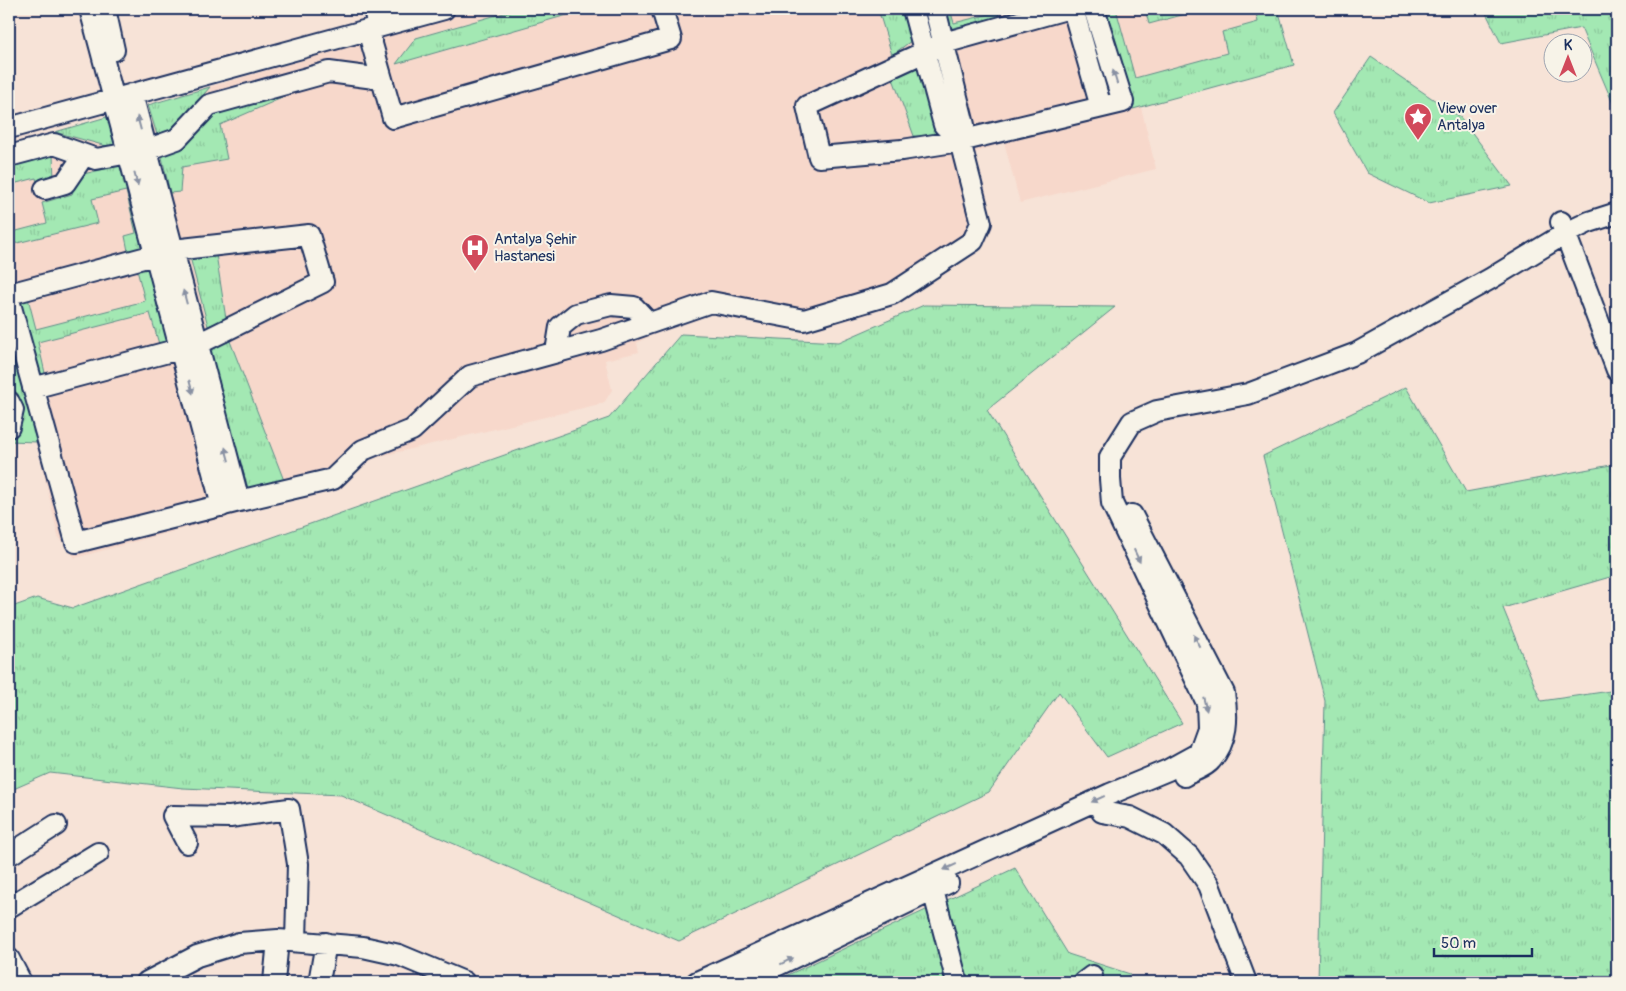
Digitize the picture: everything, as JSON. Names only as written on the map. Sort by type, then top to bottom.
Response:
[{"type":"street","points":[[90,9],[123,96]]},
{"type":"street","points":[[105,9],[123,96],[231,503]]},
{"type":"street","points":[[9,128],[373,22],[444,9]]},
{"type":"street","points":[[373,22],[382,79],[393,118],[671,39],[662,9]]},
{"type":"street","points":[[913,9],[944,125],[960,141]]},
{"type":"street","points":[[33,388],[189,346],[323,282],[309,235],[164,252],[13,292],[9,299],[33,388],[76,542],[333,479],[363,450],[412,430],[470,376],[601,340],[711,302],[804,320],[892,294],[973,240],[981,223],[960,141],[964,125],[935,9]]},
{"type":"street","points":[[1066,9],[944,44],[807,106],[820,156],[902,150],[960,141],[1123,102],[1094,9]]},
{"type":"street","points":[[1073,9],[1101,107]]},
{"type":"street","points":[[9,156],[54,144],[96,159],[138,151],[177,138],[209,105],[329,72],[382,79]]},
{"type":"street","points":[[45,189],[65,183],[84,154]]},
{"type":"street","points":[[697,982],[1110,794],[1168,770],[1198,753],[1208,728],[1206,703],[1112,503],[1110,457],[1118,441],[1132,422],[1157,411],[1248,394],[1357,353],[1490,279],[1566,233],[1589,222],[1617,213]]},
{"type":"street","points":[[743,982],[933,890],[1211,762],[1225,736],[1227,713],[1224,693],[1126,504],[1120,480],[1122,460],[1128,445],[1138,434],[1155,424],[1249,406],[1377,358],[1566,233],[1617,225]]},
{"type":"street","points":[[1566,233],[1617,370]]},
{"type":"street","points":[[556,352],[560,327],[576,314],[611,305],[634,307],[649,324]]},
{"type":"street","points":[[9,402],[13,410],[9,427]]},
{"type":"street","points":[[187,843],[173,816],[230,818],[289,809],[298,864],[287,941],[274,982]]},
{"type":"street","points":[[1102,812],[1130,818],[1164,834],[1189,856],[1209,885],[1246,982]]},
{"type":"street","points":[[9,855],[56,825]]},
{"type":"street","points":[[9,907],[98,853]]},
{"type":"street","points":[[933,890],[957,982]]},
{"type":"street","points":[[147,982],[197,956],[239,943],[287,941],[363,947],[399,955],[464,982]]},
{"type":"street","points":[[319,982],[326,943]]},
{"type":"street","points":[[9,960],[21,982]]},
{"type":"shaded area","name":"Antalya Şehir Hastanesi","points":[[478,9],[1278,9],[1294,65],[1141,107],[1156,169],[1020,203],[1004,142],[975,153],[992,220],[985,242],[898,303],[806,330],[721,314],[682,317],[637,343],[639,352],[605,360],[612,390],[604,403],[373,458],[333,488],[75,558],[58,536],[37,442],[9,441],[9,145]]},
{"type":"green space","points":[[518,9],[588,9],[396,64],[416,38]]},
{"type":"green space","points":[[878,9],[901,9],[911,41],[892,55]]},
{"type":"green space","points":[[944,9],[950,9],[954,23],[998,12],[999,17],[949,29]]},
{"type":"green space","points":[[1116,9],[1135,78],[1227,53],[1222,32],[1258,22],[1255,9],[1278,9],[1294,65],[1133,109],[1106,11]]},
{"type":"green space","points":[[1145,9],[1204,9],[1149,24]]},
{"type":"green space","points":[[1484,9],[1617,9],[1617,113],[1594,59],[1594,32],[1583,32],[1581,28],[1560,32],[1544,32],[1544,35],[1501,43]]},
{"type":"green space","points":[[1371,57],[1461,118],[1512,186],[1429,203],[1367,173],[1333,113]]},
{"type":"green space","points":[[919,64],[938,136],[914,136],[892,76]]},
{"type":"green space","points":[[210,87],[176,127],[158,138],[148,105]]},
{"type":"green space","points":[[284,97],[220,125],[227,159],[182,167],[180,192],[170,193],[162,157],[178,148],[215,112]]},
{"type":"green space","points":[[110,116],[119,145],[110,147],[55,132]]},
{"type":"green space","points":[[53,155],[54,180],[37,182],[36,178],[9,185],[9,167]]},
{"type":"green space","points":[[122,165],[144,243],[136,250],[128,251],[125,236],[136,233],[126,191],[92,199],[98,223],[9,245],[9,233],[47,223],[42,203],[72,194],[79,175]]},
{"type":"green space","points":[[216,254],[226,319],[208,326],[190,257]]},
{"type":"green space","points":[[151,266],[170,341],[159,344],[150,313],[38,342],[45,373],[38,375],[18,301],[28,298],[36,329],[145,301],[137,270]]},
{"type":"green space","points":[[924,305],[1115,307],[987,410],[1182,723],[1107,757],[1059,692],[989,792],[679,941],[341,795],[183,788],[50,773],[9,791],[9,608],[37,598],[73,608],[609,418],[681,334],[839,342]]},
{"type":"green space","points":[[9,324],[37,442],[9,441],[9,436],[18,428],[23,416],[21,402],[9,379]]},
{"type":"green space","points":[[228,336],[285,483],[249,491],[206,349]]},
{"type":"green space","points":[[1406,387],[1466,492],[1611,465],[1617,482],[1617,575],[1503,608],[1541,701],[1617,690],[1617,737],[1615,737],[1617,750],[1617,982],[1318,982],[1325,701],[1263,456]]},
{"type":"green space","points":[[1015,868],[1068,954],[1130,974],[1122,982],[773,982]]},
{"type":"place","name":"View over Antalya","points":[[1418,141]]},
{"type":"place","name":"Antalya Şehir Hastanesi","points":[[475,272]]}]
